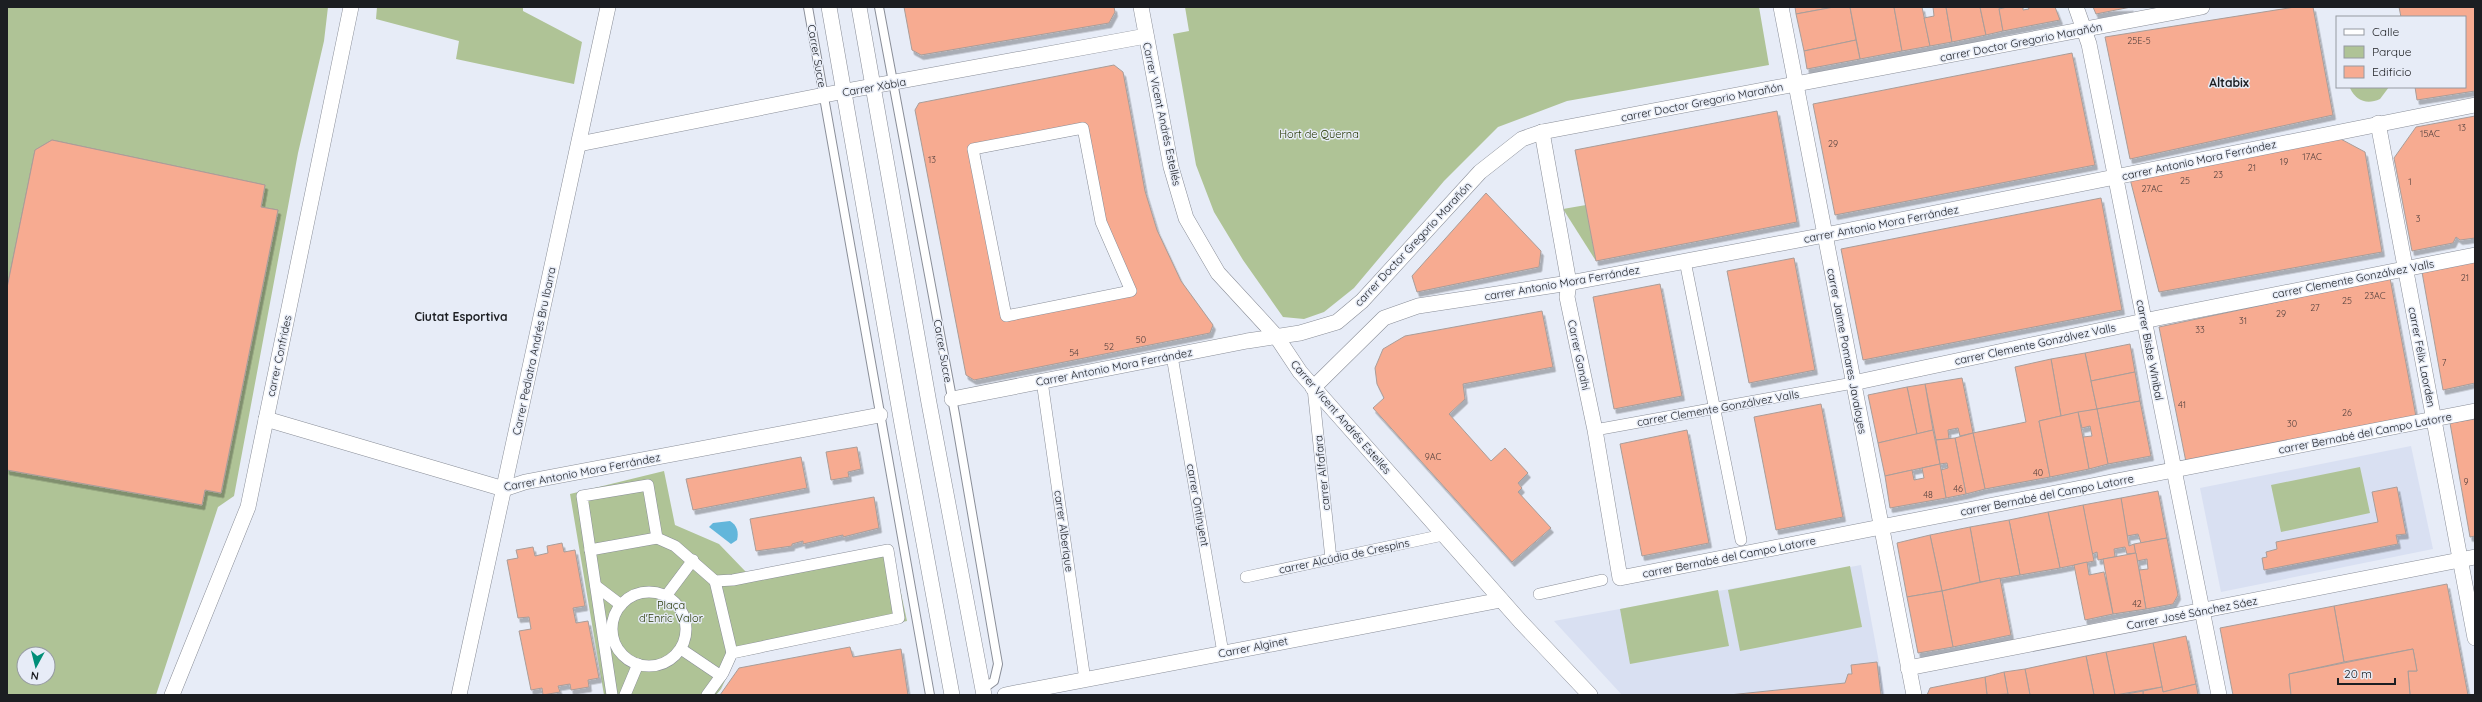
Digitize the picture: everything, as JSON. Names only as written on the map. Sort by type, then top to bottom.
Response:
[{"type":"street","name":"carrer Confrides","points":[[172,695],[248,507],[351,7]]},
{"type":"street","name":"Carrer Pediatra Andrés Bru Ibarra","points":[[459,695],[608,7]]},
{"type":"street","name":"Carrer Sucre","points":[[829,7],[902,424],[952,695]]},
{"type":"street","name":"Carrer Sucre","points":[[859,7],[872,87],[984,692]]},
{"type":"street","name":"Carrer Vicent Andrés Estellés","points":[[1141,7],[1171,167],[1186,218],[1218,273],[1276,336],[1300,372],[1313,388],[1501,600],[1590,695]]},
{"type":"street","name":"carrer Jaime Pomares Javaloyes","points":[[1781,7],[1914,695]]},
{"type":"street","name":"carrer Bisbe Winibal","points":[[2076,7],[2084,28],[2116,177],[2219,695]]},
{"type":"street","name":"carrer Doctor Gregorio Marañón","points":[[1276,336],[1300,333],[1337,322],[1362,301],[1480,172],[1522,139],[1542,132],[1796,85],[2084,28],[2202,7]]},
{"type":"street","name":"Carrer Xàbia","points":[[578,144],[824,95],[1146,36]]},
{"type":"street","name":"carrer Antonio Mora Ferrández","points":[[1313,388],[1384,318],[1418,306],[1569,283],[1825,235],[2378,123],[2475,105]]},
{"type":"street","name":"carrer Félix Laorden","points":[[2378,123],[2475,638]]},
{"type":"street","points":[[1083,128],[1101,222],[1131,291],[1006,316],[973,149],[1083,128]]},
{"type":"street","name":"Carrer Gandhi","points":[[1542,132],[1569,283],[1567,297],[1595,430],[1620,578]]},
{"type":"street","name":"carrer Clemente Gonzálvez Valls","points":[[1595,430],[1714,410],[1853,383],[2144,321],[2475,255]]},
{"type":"street","points":[[1684,261],[1741,540]]},
{"type":"street","name":"Carrer Antonio Mora Ferrández","points":[[952,399],[1276,336]]},
{"type":"street","name":"carrer Ontinyent","points":[[1172,356],[1223,654]]},
{"type":"street","name":"carrer Alberique","points":[[1042,381],[1085,680]]},
{"type":"street","name":"carrer Alfafara","points":[[1313,388],[1332,558]]},
{"type":"street","name":"carrer Bernabé del Campo Latorre","points":[[1620,578],[2475,411]]},
{"type":"street","name":"Carrer Antonio Mora Ferrández","points":[[266,419],[504,489],[525,482],[880,415]]},
{"type":"street","points":[[612,695],[582,496],[648,485],[657,538]]},
{"type":"street","name":"carrer Alcúdia de Crespins","points":[[1246,577],[1443,535]]},
{"type":"street","points":[[590,550],[657,538],[675,546],[715,581],[732,653],[721,676],[707,695]]},
{"type":"street","points":[[715,581],[733,580],[888,550],[900,618],[732,653]]},
{"type":"street","name":"Carrer José Sánchez Sáez","points":[[1908,668],[2475,557]]},
{"type":"street","points":[[666,596],[692,560]]},
{"type":"street","points":[[1539,594],[1602,580]]},
{"type":"street","points":[[596,586],[620,605]]},
{"type":"street","points":[[649,591],[666,596],[681,608],[686,619],[687,631],[681,649],[668,662],[656,666],[638,664],[622,655],[615,644],[612,632],[613,620],[620,605],[636,593],[649,591]]},
{"type":"street","name":"Carrer Alginet","points":[[1005,695],[1501,600]]},
{"type":"street","points":[[681,649],[721,676]]},
{"type":"street","points":[[625,695],[638,664]]},
{"type":"lane","name":"Carrer Sucre","points":[[808,7],[930,695]]},
{"type":"lane","name":"Carrer Sucre","points":[[879,7],[885,48],[894,83],[952,399],[998,664],[994,681],[984,692]]},
{"type":"shaded area","points":[[2411,446],[2433,549],[2221,592],[2200,488]]},
{"type":"shaded area","points":[[1861,565],[1885,695],[1622,695],[1554,621]]},
{"type":"green space","points":[[7,7],[328,7],[324,41],[298,153],[234,496],[218,507],[156,695],[7,695]]},
{"type":"green space","points":[[377,7],[523,7],[523,11],[582,42],[574,84],[456,59],[459,41],[376,19]]},
{"type":"green space","name":"Hort de Qüerna","points":[[1185,7],[1759,7],[1769,65],[1567,101],[1498,127],[1444,181],[1354,288],[1324,312],[1304,319],[1283,317],[1243,260],[1214,212],[1196,165],[1173,34],[1189,31]]},
{"type":"green space","points":[[2350,88],[2388,88],[2380,99],[2371,102],[2362,101],[2352,92]]},
{"type":"green space","points":[[1586,205],[1596,261],[1563,209]]},
{"type":"green space","points":[[2360,467],[2370,513],[2281,532],[2271,485]]},
{"type":"green space","name":"Plaça d'Enric Valor","points":[[664,471],[675,525],[719,544],[746,572],[891,546],[907,621],[736,658],[721,689],[716,695],[604,695],[570,494]]},
{"type":"green space","points":[[1850,566],[1862,627],[1740,651],[1728,590]]},
{"type":"green space","points":[[1718,590],[1729,646],[1630,664],[1620,609]]},
{"type":"water","points":[[730,521],[736,527],[738,534],[737,540],[731,544],[709,527],[713,523]]},
{"type":"building","points":[[904,7],[1114,7],[1115,12],[1109,23],[921,55],[912,50]]},
{"type":"building","points":[[1795,7],[1834,7],[1796,14]]},
{"type":"building","points":[[1834,7],[1850,7],[1856,40],[1804,51],[1796,14]]},
{"type":"building","points":[[1850,7],[1894,7],[1902,51],[1860,59]]},
{"type":"building","points":[[1894,7],[1922,7],[1930,46],[1902,51]]},
{"type":"building","points":[[1933,7],[1946,7],[1952,42],[1930,46],[1924,18],[1934,16]]},
{"type":"building","points":[[1946,7],[1980,7],[1986,35],[1952,42]]},
{"type":"building","points":[[1980,7],[1999,7],[2003,31],[1986,35]]},
{"type":"building","points":[[2007,7],[2023,7],[2023,10],[2029,9],[2028,7],[2055,7],[2060,20],[2003,31],[1999,9]]},
{"type":"building","points":[[2093,7],[2131,7],[2096,14]]},
{"type":"building","points":[[2295,7],[2313,7],[2333,115],[2130,159],[2105,37]]},
{"type":"building","points":[[2399,7],[2475,7],[2475,91],[2417,100],[2415,88],[2466,88],[2466,16],[2401,16]]},
{"type":"building","points":[[1856,40],[1860,59],[1807,69],[1804,51]]},
{"type":"building","points":[[2072,53],[2095,165],[1835,215],[1813,104]]},
{"type":"building","points":[[1114,65],[1123,72],[1145,191],[1157,230],[1181,281],[1213,325],[1210,333],[974,380],[966,375],[915,110],[919,103]],"holes":[[[1083,128],[1101,222],[1131,291],[1006,316],[973,149]]]},
{"type":"building","points":[[1777,111],[1797,222],[1596,261],[1575,150]]},
{"type":"building","points":[[2475,116],[2475,238],[2460,240],[2456,237],[2453,243],[2412,251],[2394,158],[2416,127]]},
{"type":"building","points":[[2337,137],[2365,152],[2382,252],[2159,292],[2129,175]]},
{"type":"building","points":[[52,140],[265,185],[261,207],[278,210],[221,493],[205,490],[202,505],[7,470],[7,466],[187,498],[246,191],[42,152],[7,334],[7,288],[35,150]]},
{"type":"building","points":[[52,140],[265,185],[261,207],[278,210],[221,493],[205,490],[202,505],[7,470],[7,288],[35,150]]},
{"type":"building","points":[[1486,193],[1541,251],[1539,267],[1417,292],[1412,276]]},
{"type":"building","points":[[2101,198],[2122,310],[1863,360],[1841,249]]},
{"type":"building","points":[[1794,258],[1815,370],[1749,383],[1727,271]]},
{"type":"building","points":[[2475,262],[2475,383],[2443,390],[2422,272]]},
{"type":"building","points":[[2390,278],[2417,422],[2187,467],[2159,327]]},
{"type":"building","points":[[1660,284],[1682,396],[1614,409],[1593,297]]},
{"type":"building","points":[[1542,311],[1553,367],[1463,384],[1465,399],[1449,414],[1491,461],[1505,448],[1528,473],[1518,483],[1522,488],[1518,492],[1551,528],[1512,562],[1373,408],[1384,398],[1377,384],[1375,368],[1383,349],[1405,336]]},
{"type":"building","points":[[2130,344],[2135,372],[2091,381],[2085,353]]},
{"type":"building","points":[[2085,353],[2097,409],[2061,416],[2051,359]]},
{"type":"building","points":[[2051,359],[2061,416],[2039,421],[2050,477],[1985,489],[1973,433],[2026,422],[2015,367]]},
{"type":"building","points":[[2135,372],[2140,401],[2097,409],[2091,381]]},
{"type":"building","points":[[1962,378],[1973,433],[1960,436],[1958,428],[1948,430],[1949,439],[1936,440],[1925,384]]},
{"type":"building","points":[[1925,384],[1933,430],[1917,434],[1907,387]]},
{"type":"building","points":[[1907,387],[1917,434],[1878,443],[1868,395]]},
{"type":"building","points":[[2140,401],[2151,456],[2108,464],[2097,409]]},
{"type":"building","points":[[1821,404],[1843,517],[1776,530],[1754,417]]},
{"type":"building","points":[[2097,409],[2108,464],[2089,469],[2083,437],[2092,436],[2090,426],[2082,428],[2078,412]]},
{"type":"building","points":[[2078,412],[2089,469],[2050,477],[2039,421]]},
{"type":"building","points":[[2475,419],[2475,536],[2470,537],[2450,423]]},
{"type":"building","points":[[1687,430],[1709,543],[1642,556],[1620,444]]},
{"type":"building","points":[[1933,430],[1940,464],[1885,476],[1878,443]]},
{"type":"building","points":[[1973,433],[1985,489],[1966,494],[1955,438]]},
{"type":"building","points":[[1955,438],[1966,494],[1946,498],[1941,470],[1948,468],[1947,463],[1940,464],[1936,440]]},
{"type":"building","points":[[857,447],[861,469],[848,472],[849,477],[831,480],[826,452]]},
{"type":"building","points":[[801,457],[807,488],[693,510],[686,479]]},
{"type":"building","points":[[1940,464],[1946,498],[1890,508],[1885,476],[1912,470],[1914,480],[1924,478],[1922,468]]},
{"type":"building","points":[[2397,487],[2406,534],[2396,535],[2398,544],[2264,570],[2262,558],[2267,557],[2266,552],[2277,549],[2276,542],[2378,522],[2372,492]]},
{"type":"building","points":[[2158,491],[2167,538],[2141,543],[2138,534],[2127,536],[2121,498]]},
{"type":"building","points":[[874,497],[879,528],[843,537],[843,535],[803,544],[803,541],[792,544],[792,546],[756,551],[750,519]]},
{"type":"building","points":[[2121,498],[2129,546],[2134,544],[2136,553],[2127,554],[2125,547],[2114,549],[2115,557],[2098,560],[2097,552],[2092,554],[2083,505]]},
{"type":"building","points":[[2083,505],[2094,561],[2060,568],[2048,512]]},
{"type":"building","points":[[2048,512],[2060,568],[2020,575],[2009,520]]},
{"type":"building","points":[[2009,520],[2020,575],[1980,582],[1970,527]]},
{"type":"building","points":[[1970,527],[1980,582],[1942,591],[1930,535]]},
{"type":"building","points":[[1930,535],[1942,591],[1907,597],[1897,543]]},
{"type":"building","points":[[2167,538],[2178,595],[2173,604],[2146,609],[2139,570],[2148,569],[2147,559],[2137,561],[2134,544]]},
{"type":"building","points":[[562,543],[564,552],[575,550],[585,606],[573,608],[576,623],[588,621],[599,678],[588,680],[589,687],[571,690],[570,684],[558,686],[560,692],[543,695],[542,688],[531,690],[519,631],[531,629],[529,617],[518,618],[507,560],[518,558],[516,550],[533,547],[535,556],[548,553],[547,546]]},
{"type":"building","points":[[2136,553],[2146,609],[2113,614],[2103,559]]},
{"type":"building","points":[[2087,562],[2089,575],[2104,572],[2113,614],[2085,620],[2074,565]]},
{"type":"building","points":[[2000,578],[2011,635],[1953,647],[1942,591]]},
{"type":"building","points":[[2447,584],[2468,695],[2410,695],[2408,671],[2417,671],[2413,649],[2344,662],[2334,606]]},
{"type":"building","points":[[1942,591],[1953,647],[1918,653],[1907,597]]},
{"type":"building","points":[[2334,606],[2344,662],[2289,674],[2291,695],[2233,695],[2220,628]]},
{"type":"building","points":[[2186,636],[2196,684],[2163,692],[2153,643]]},
{"type":"building","points":[[2153,643],[2162,687],[2115,695],[2106,652]]},
{"type":"building","points":[[850,647],[853,657],[901,649],[908,695],[720,695],[739,668]]},
{"type":"building","points":[[2413,649],[2417,671],[2408,671],[2410,695],[2291,695],[2289,674]]},
{"type":"building","points":[[2106,652],[2115,695],[2094,695],[2086,656]]},
{"type":"building","points":[[2086,656],[2094,695],[2030,695],[2025,669]]},
{"type":"building","points":[[1877,662],[1881,695],[1729,695],[1845,683],[1848,674],[1852,674],[1851,665]]},
{"type":"building","points":[[2025,669],[2030,695],[2008,695],[2004,672]]},
{"type":"building","points":[[2004,672],[2008,694],[1987,695],[1985,677]]},
{"type":"building","points":[[1985,677],[1987,695],[1927,695],[1930,688]]},
{"type":"building","points":[[2196,684],[2198,695],[2143,695],[2143,691],[2162,687],[2163,692]]},
{"type":"building","points":[[2143,691],[2143,695],[2121,695]]},
{"type":"district","name":"Altabix","points":[[2229,82]]},
{"type":"district","name":"Ciutat Esportiva","points":[[461,316]]}]
